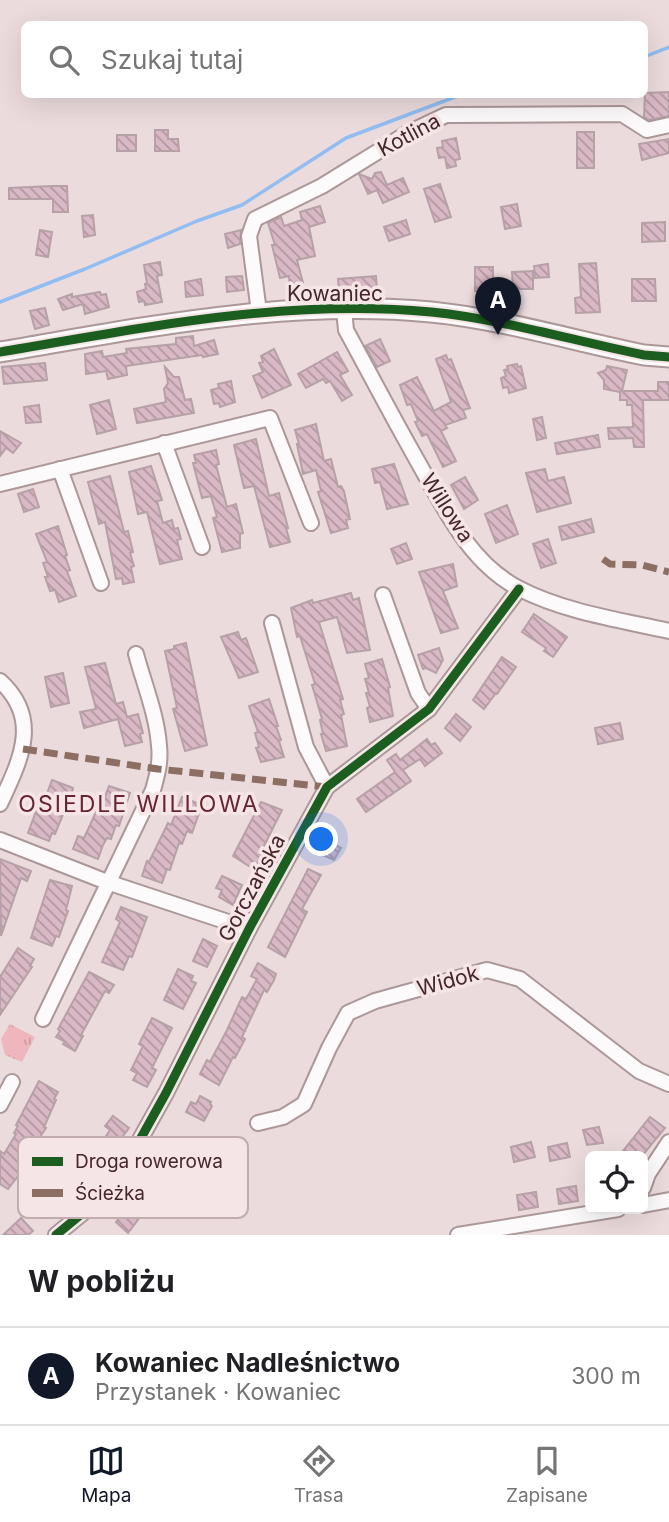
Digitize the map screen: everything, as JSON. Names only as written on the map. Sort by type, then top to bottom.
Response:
[{"type":"street","name":"Kotlina","points":[[259,312],[249,236],[255,219],[322,186],[408,133],[446,115],[622,114],[648,130],[669,125]]},
{"type":"street","name":"Kowaniec","points":[[0,352],[179,321],[259,312],[344,310],[407,311],[463,316],[644,355],[669,357]]},
{"type":"street","name":"Willowa","points":[[344,310],[346,330],[456,529],[489,567],[519,589],[561,605],[669,631]]},
{"type":"street","points":[[0,484],[270,418],[311,523]]},
{"type":"street","points":[[164,443],[202,547]]},
{"type":"street","points":[[60,469],[100,583]]},
{"type":"street","name":"Gorczańska","points":[[141,1137],[249,929],[327,787],[429,709],[519,589]]},
{"type":"street","points":[[383,595],[418,694],[429,709]]},
{"type":"street","points":[[272,623],[306,747],[327,787]]},
{"type":"street","points":[[43,1020],[153,790],[160,747],[136,654]]},
{"type":"street","points":[[0,681],[17,701],[24,724],[24,736],[21,757],[0,804]]},
{"type":"street","points":[[0,840],[107,882],[249,929]]},
{"type":"street","name":"Widok","points":[[258,1123],[283,1117],[304,1104],[348,1013],[375,1001],[486,970],[520,979],[639,1071],[669,1084]]},
{"type":"street","points":[[0,1105],[12,1082]]},
{"type":"street","points":[[648,1174],[669,1142]]},
{"type":"street","points":[[648,1204],[669,1200]]},
{"type":"street","points":[[458,1235],[587,1214]]},
{"type":"street","name":"Gorczańska","points":[[56,1235],[77,1218]]},
{"type":"green space","points":[[10,1024],[35,1037],[22,1062],[5,1055],[1,1039]]},
{"type":"building","points":[[669,92],[669,116],[649,120],[644,117],[645,98],[648,98],[648,93]]},
{"type":"building","points":[[155,130],[168,130],[168,139],[178,139],[179,151],[155,151]]},
{"type":"building","points":[[577,132],[594,132],[594,168],[577,168]]},
{"type":"building","points":[[117,135],[136,135],[136,151],[117,151]]},
{"type":"building","points":[[456,138],[460,159],[455,160],[456,166],[447,168],[445,157],[439,158],[437,148],[443,147],[442,141]]},
{"type":"building","points":[[669,139],[669,153],[642,160],[639,144]]},
{"type":"building","points":[[381,172],[387,185],[403,178],[409,192],[383,203],[377,190],[368,194],[359,174],[372,179],[375,173]]},
{"type":"building","points":[[440,184],[451,217],[435,222],[424,189]]},
{"type":"building","points":[[67,186],[68,212],[53,212],[53,199],[9,199],[9,188]]},
{"type":"building","points":[[517,204],[521,226],[505,229],[501,207]]},
{"type":"building","points":[[320,206],[325,222],[309,227],[315,256],[297,260],[303,283],[303,298],[290,298],[289,276],[280,278],[272,245],[275,245],[268,223],[281,217],[284,226],[302,220],[300,212]]},
{"type":"building","points":[[93,215],[95,235],[84,237],[82,216]]},
{"type":"building","points":[[406,220],[410,234],[389,241],[384,227]]},
{"type":"building","points":[[665,222],[665,241],[642,242],[642,223]]},
{"type":"building","points":[[40,230],[52,232],[48,257],[36,255]]},
{"type":"building","points":[[241,230],[240,244],[228,248],[225,234]]},
{"type":"building","points":[[160,262],[162,275],[157,276],[162,302],[145,305],[144,301],[139,302],[137,292],[146,289],[144,265]]},
{"type":"building","points":[[596,263],[600,312],[576,313],[575,298],[581,297],[579,264]]},
{"type":"building","points":[[548,264],[549,277],[535,278],[534,266]]},
{"type":"building","points":[[475,267],[493,267],[493,291],[475,291]]},
{"type":"building","points":[[533,271],[533,289],[513,289],[512,272]]},
{"type":"building","points":[[242,276],[244,290],[227,292],[226,277]]},
{"type":"building","points":[[376,276],[377,293],[346,295],[346,291],[339,291],[338,279]]},
{"type":"building","points":[[201,279],[203,295],[186,297],[185,282]]},
{"type":"building","points":[[632,279],[655,279],[656,301],[632,301]]},
{"type":"building","points":[[100,292],[101,295],[106,294],[109,307],[85,314],[83,304],[63,310],[58,299],[72,294],[72,297]]},
{"type":"building","points":[[45,308],[49,325],[35,329],[30,311]]},
{"type":"building","points":[[193,336],[194,346],[214,340],[218,354],[126,366],[127,375],[108,379],[106,371],[86,374],[85,354],[102,351],[103,357],[127,353],[126,349],[176,344],[176,338]]},
{"type":"building","points":[[380,339],[390,361],[377,367],[365,346]]},
{"type":"building","points":[[274,349],[291,385],[262,398],[253,376],[263,372],[259,363],[263,362],[261,356]]},
{"type":"building","points":[[337,352],[348,371],[340,375],[352,395],[342,401],[330,381],[326,383],[323,379],[306,388],[298,374]]},
{"type":"building","points":[[446,355],[448,360],[451,359],[470,408],[463,410],[466,418],[445,425],[447,428],[441,431],[456,461],[443,467],[427,434],[422,436],[411,404],[407,405],[400,385],[417,377],[434,411],[451,402],[436,359]]},
{"type":"building","points":[[45,363],[47,380],[4,384],[2,367]]},
{"type":"building","points":[[517,364],[518,367],[521,366],[526,388],[509,393],[508,387],[503,388],[501,378],[506,376],[504,370],[508,369],[507,366]]},
{"type":"building","points":[[607,366],[627,370],[622,391],[658,391],[658,382],[669,382],[669,400],[643,400],[644,447],[634,447],[633,438],[609,439],[608,428],[633,427],[632,405],[627,405],[627,400],[620,400],[620,392],[604,389],[604,380],[598,373],[606,370]]},
{"type":"building","points":[[165,367],[174,377],[179,377],[185,400],[191,399],[194,413],[137,423],[134,409],[166,402],[164,389],[168,383]]},
{"type":"building","points":[[231,381],[235,402],[220,407],[219,403],[214,404],[211,390],[219,388],[218,384]]},
{"type":"building","points":[[109,400],[116,429],[97,434],[90,405]]},
{"type":"building","points":[[39,405],[41,422],[26,423],[24,407]]},
{"type":"building","points":[[542,417],[546,438],[537,440],[533,419]]},
{"type":"building","points":[[316,424],[324,461],[331,459],[338,487],[341,486],[344,491],[350,519],[346,520],[348,528],[331,533],[318,492],[321,491],[316,470],[303,474],[295,430]]},
{"type":"building","points":[[0,431],[21,443],[13,453],[6,448],[0,456]]},
{"type":"building","points":[[598,435],[600,447],[557,454],[555,443]]},
{"type":"building","points":[[256,439],[269,496],[279,493],[290,542],[270,547],[254,486],[244,488],[234,445]]},
{"type":"building","points":[[216,450],[219,464],[216,465],[227,507],[236,504],[243,533],[240,534],[240,548],[222,552],[213,518],[217,517],[211,496],[202,498],[193,463],[196,463],[194,455]]},
{"type":"building","points":[[394,464],[408,504],[387,509],[380,482],[375,483],[372,469]]},
{"type":"building","points":[[151,466],[162,500],[157,501],[163,523],[172,520],[181,539],[177,540],[182,559],[160,564],[147,512],[138,514],[129,472]]},
{"type":"building","points":[[545,469],[548,481],[564,477],[571,503],[537,512],[526,473]]},
{"type":"building","points":[[110,476],[124,532],[128,531],[133,552],[130,553],[134,566],[131,567],[134,582],[123,584],[122,578],[116,579],[105,522],[99,524],[88,482]]},
{"type":"building","points":[[465,477],[478,500],[464,509],[451,485]]},
{"type":"building","points":[[33,489],[39,507],[24,512],[18,494]]},
{"type":"building","points":[[507,505],[518,534],[496,543],[485,514]]},
{"type":"building","points":[[591,519],[594,532],[562,540],[559,527]]},
{"type":"building","points":[[58,526],[70,570],[67,571],[76,596],[59,602],[55,590],[50,591],[45,577],[48,577],[43,563],[47,562],[36,534]]},
{"type":"building","points":[[548,539],[556,563],[541,568],[533,544]]},
{"type":"building","points":[[406,543],[412,559],[397,564],[391,549]]},
{"type":"building","points":[[453,564],[457,586],[443,591],[458,628],[441,633],[419,572]]},
{"type":"building","points":[[351,593],[353,600],[359,598],[370,650],[347,653],[337,617],[319,622],[343,699],[340,700],[344,714],[341,715],[347,746],[326,751],[321,734],[322,719],[312,685],[315,684],[300,636],[297,637],[291,608],[312,600],[313,603]]},
{"type":"building","points":[[534,614],[567,637],[553,657],[544,651],[546,648],[522,632]]},
{"type":"building","points":[[238,632],[241,640],[246,638],[258,672],[239,678],[221,637]]},
{"type":"building","points":[[186,643],[207,745],[185,751],[173,709],[177,708],[165,651]]},
{"type":"building","points":[[439,648],[443,660],[436,673],[423,669],[418,655]]},
{"type":"building","points":[[502,657],[516,667],[484,709],[473,700]]},
{"type":"building","points":[[382,659],[390,687],[393,716],[370,722],[366,693],[369,693],[365,679],[369,678],[365,664]]},
{"type":"building","points":[[105,663],[116,704],[123,702],[127,717],[138,714],[143,733],[140,734],[142,742],[125,746],[118,719],[84,728],[80,712],[96,709],[85,667]]},
{"type":"building","points":[[63,673],[69,703],[51,707],[45,677]]},
{"type":"building","points":[[269,699],[284,757],[261,762],[256,748],[259,747],[255,733],[258,732],[249,706]]},
{"type":"building","points":[[456,714],[471,727],[460,741],[445,728]]},
{"type":"building","points":[[620,723],[623,739],[598,744],[595,728]]},
{"type":"building","points":[[427,739],[431,745],[435,743],[442,753],[425,766],[420,759],[403,770],[411,781],[366,812],[357,799],[395,772],[387,760],[396,754],[400,760]]},
{"type":"building","points":[[52,780],[73,788],[69,807],[66,807],[55,834],[52,833],[49,841],[28,833]]},
{"type":"building","points":[[109,786],[130,793],[119,826],[116,825],[111,839],[107,838],[98,859],[73,849],[78,836],[84,838],[96,812],[99,813]]},
{"type":"building","points":[[182,797],[202,805],[192,833],[187,831],[182,844],[179,843],[170,870],[167,869],[162,883],[142,876],[147,861],[149,862],[168,823],[171,825]]},
{"type":"building","points":[[261,802],[282,810],[255,870],[233,856]]},
{"type":"building","points":[[326,840],[341,848],[334,860],[320,854]]},
{"type":"building","points":[[0,859],[31,871],[27,881],[21,878],[1,936]]},
{"type":"building","points":[[308,869],[321,875],[302,909],[307,912],[285,957],[268,947]]},
{"type":"building","points":[[222,876],[242,885],[233,905],[219,897],[222,890],[216,888]]},
{"type":"building","points":[[50,880],[72,886],[66,910],[68,911],[59,937],[56,936],[52,946],[31,938]]},
{"type":"building","points":[[121,907],[147,917],[132,957],[129,956],[123,970],[102,962],[120,922],[116,919]]},
{"type":"building","points":[[203,939],[217,946],[207,967],[193,961]]},
{"type":"building","points":[[18,948],[34,959],[30,966],[32,967],[0,1015],[0,977]]},
{"type":"building","points":[[258,963],[276,974],[267,992],[264,990],[242,1037],[245,1039],[219,1085],[200,1074],[207,1060],[210,1062],[242,997],[246,999],[257,979],[251,976]]},
{"type":"building","points":[[178,969],[193,976],[191,981],[196,983],[183,1009],[164,1000]]},
{"type":"building","points":[[89,972],[114,985],[109,993],[105,991],[75,1051],[56,1037]]},
{"type":"building","points":[[152,1018],[172,1028],[152,1068],[156,1070],[147,1087],[133,1080],[137,1073],[131,1070],[143,1046],[139,1044]]},
{"type":"building","points":[[39,1081],[58,1092],[44,1127],[46,1128],[40,1137],[18,1137],[18,1176],[8,1189],[0,1184],[0,1151],[4,1154],[16,1134],[16,1125]]},
{"type":"building","points":[[200,1096],[211,1102],[212,1106],[204,1121],[186,1112],[191,1102],[196,1104]]},
{"type":"building","points":[[113,1116],[129,1128],[122,1137],[107,1137],[110,1130],[105,1126]]},
{"type":"building","points":[[650,1117],[665,1128],[646,1151],[623,1151]]},
{"type":"building","points":[[599,1127],[603,1143],[587,1145],[583,1130]]},
{"type":"building","points":[[531,1142],[535,1157],[514,1162],[511,1147]]},
{"type":"building","points":[[567,1143],[570,1157],[550,1161],[548,1147]]},
{"type":"building","points":[[576,1186],[578,1201],[559,1204],[557,1189]]},
{"type":"building","points":[[536,1192],[538,1207],[519,1210],[517,1195]]},
{"type":"building","points":[[21,1218],[33,1231],[28,1235],[3,1235]]},
{"type":"building","points":[[119,1218],[139,1218],[128,1233],[116,1222]]},
{"type":"waterway","name":"Kowaniec","points":[[648,55],[669,47]]},
{"type":"waterway","name":"Kowaniec","points":[[0,302],[242,205],[346,138],[452,98]]},
{"type":"marked path","points":[[603,559],[610,564],[642,565],[669,572]]},
{"type":"marked path","points":[[23,749],[158,769],[327,787]]},
{"type":"cycle path","points":[[0,352],[215,318],[269,312],[377,309],[458,315],[644,355],[669,357]]},
{"type":"cycle path","points":[[141,1137],[249,929],[327,787],[429,709],[519,589]]},
{"type":"cycle path","points":[[56,1235],[77,1218]]},
{"type":"place","name":"Kowaniec Nadleśnictwo","points":[[498,335]]},
{"type":"district","name":"OSIEDLE WILLOWA","points":[[139,804]]}]
